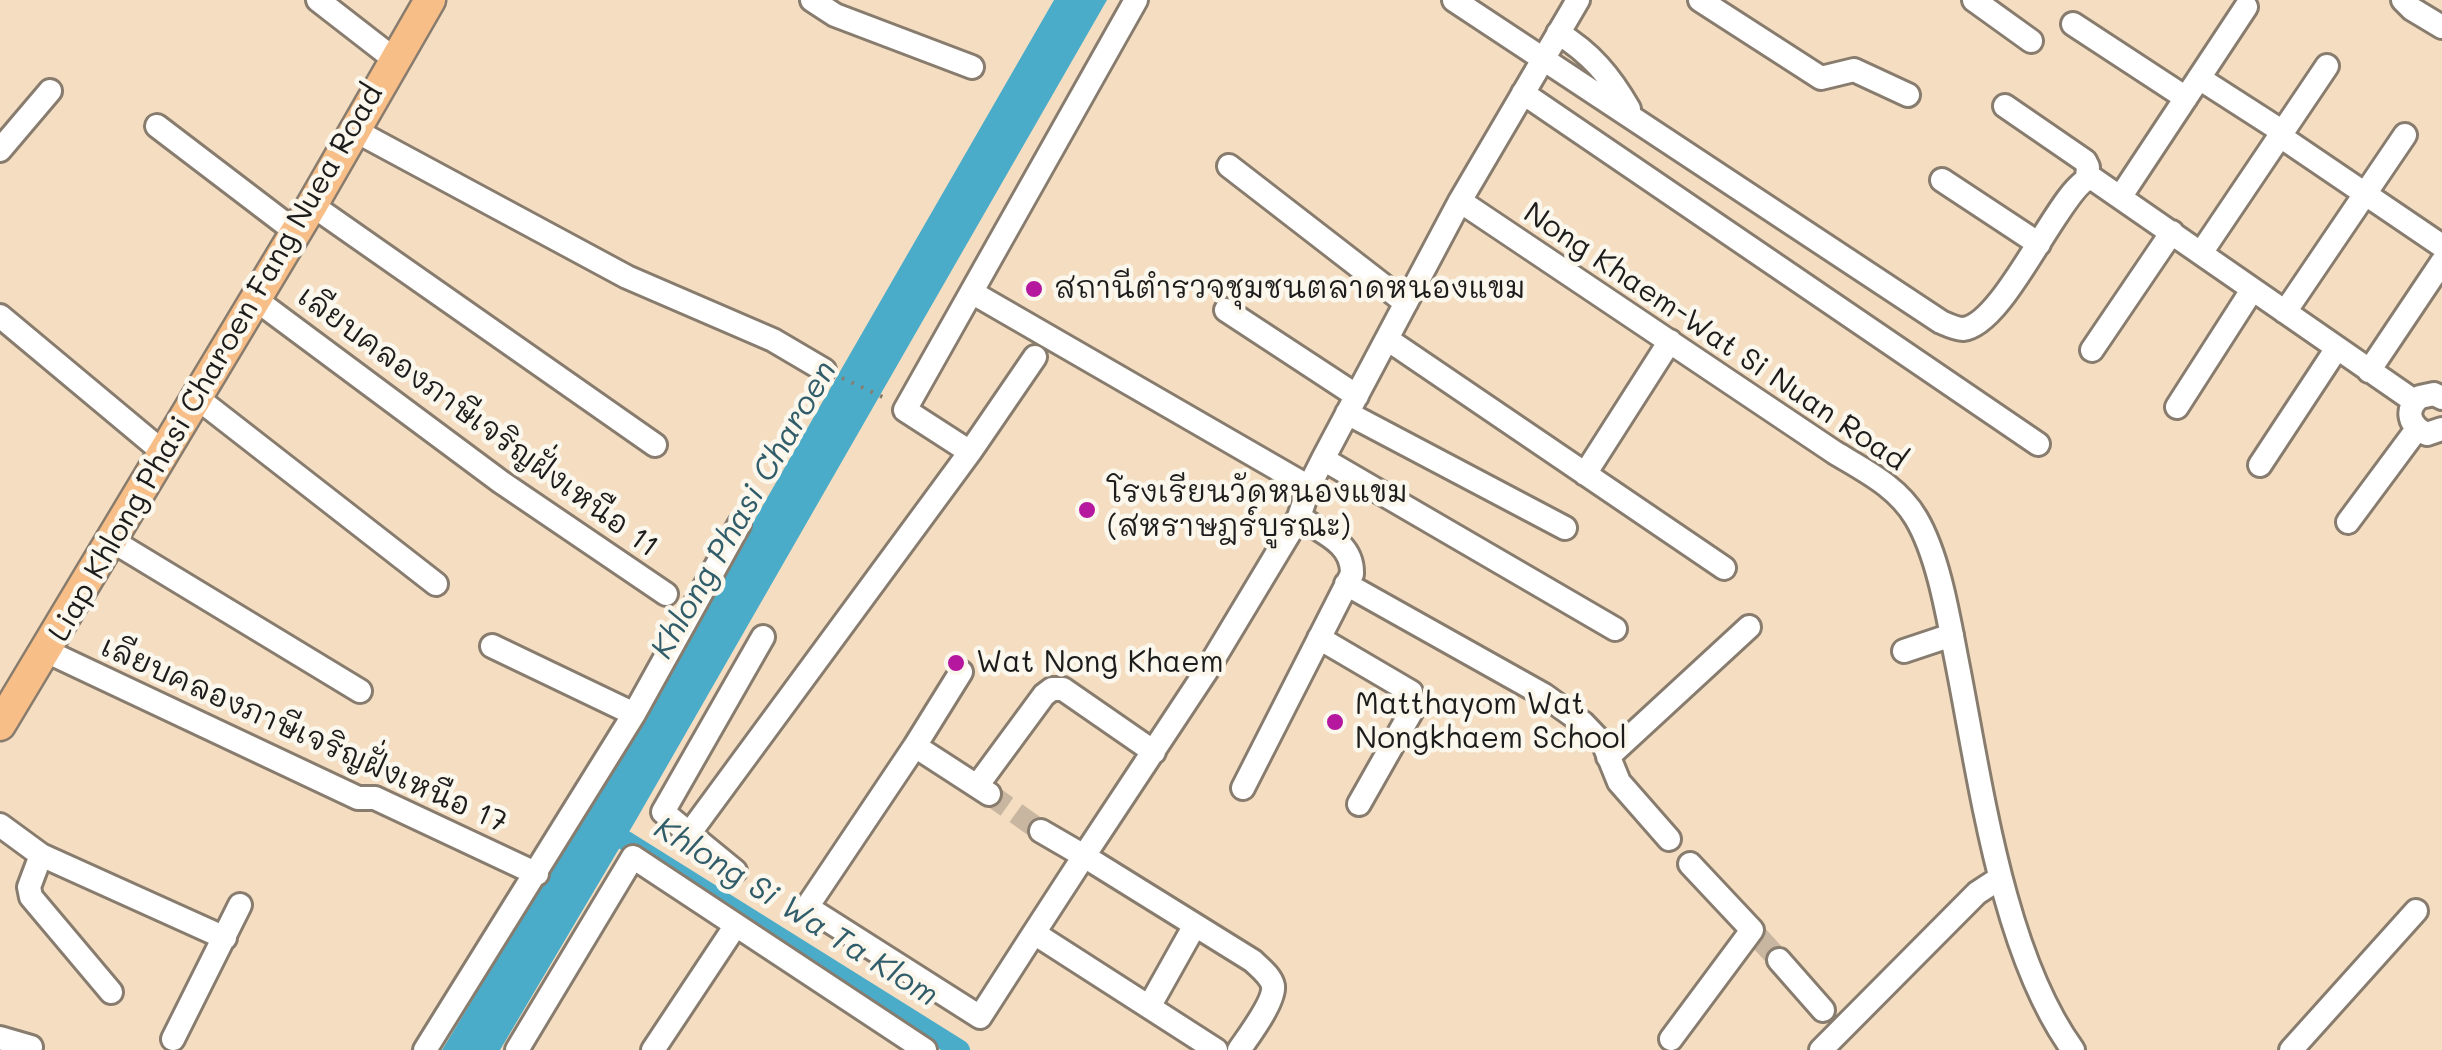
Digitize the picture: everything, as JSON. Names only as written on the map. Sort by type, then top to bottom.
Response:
[{"type":"main road","name":"Liap Khlong Phasi Charoen Fang Nuea Road","points":[[3,714],[46,650],[296,232],[430,0]]},
{"type":"street","points":[[318,0],[394,59]]},
{"type":"street","points":[[812,0],[835,15],[972,67]]},
{"type":"street","points":[[970,452],[905,410],[1136,0]]},
{"type":"street","points":[[1454,0],[1941,322],[1961,330],[1982,323],[2078,184],[2087,178]]},
{"type":"street","points":[[961,672],[807,908],[980,1017],[1154,752],[1299,517],[1322,459],[1460,201],[1578,0]]},
{"type":"street","points":[[1700,0],[1821,78],[1854,70],[1908,95]]},
{"type":"street","points":[[1974,0],[2031,41]]},
{"type":"street","points":[[2403,0],[2442,27]]},
{"type":"street","points":[[2122,196],[2246,7]]},
{"type":"street","points":[[2073,24],[2186,98]]},
{"type":"street","points":[[1558,32],[1584,49],[1602,68],[1633,117]]},
{"type":"street","points":[[2201,253],[2328,66]]},
{"type":"street","points":[[2200,78],[2442,246]]},
{"type":"street","points":[[0,150],[50,91]]},
{"type":"street","points":[[1523,93],[2038,444]]},
{"type":"street","points":[[2004,106],[2085,161],[2087,178]]},
{"type":"street","points":[[156,126],[296,232]]},
{"type":"street","points":[[354,130],[627,277],[773,340],[824,370]]},
{"type":"street","points":[[2285,312],[2405,135]]},
{"type":"street","points":[[1229,166],[1406,303]]},
{"type":"street","points":[[2087,178],[2122,196],[2414,401]]},
{"type":"street","points":[[1942,180],[2039,244]]},
{"type":"street","name":"Nong Khaem-Wat Si Nuan Road","points":[[1460,201],[1892,486],[1917,518],[1952,635],[2000,878],[2040,992],[2074,1050]]},
{"type":"street","points":[[312,205],[655,445]]},
{"type":"street","points":[[2092,350],[2172,232]]},
{"type":"street","points":[[2370,370],[2442,262]]},
{"type":"street","points":[[2177,406],[2252,290]]},
{"type":"street","points":[[973,292],[1308,487]]},
{"type":"street","name":"เลียบคลองภาษีเจริญฝั่งเหนือ 11","points":[[255,299],[501,482],[666,594]]},
{"type":"street","points":[[1226,310],[1352,404],[1565,528]]},
{"type":"street","points":[[0,316],[163,452]]},
{"type":"street","points":[[1387,339],[1724,568]]},
{"type":"street","points":[[1585,474],[1670,342]]},
{"type":"street","points":[[2260,465],[2337,348]]},
{"type":"street","points":[[689,834],[1035,358]]},
{"type":"street","points":[[2442,398],[2427,394],[2414,401],[2410,416],[2417,430],[2426,434],[2442,429]]},
{"type":"street","points":[[196,396],[436,584]]},
{"type":"street","points":[[2348,522],[2417,430]]},
{"type":"street","points":[[1322,459],[1615,628]]},
{"type":"street","points":[[1243,788],[1352,574],[1352,559],[1344,548],[1299,517]]},
{"type":"street","points":[[425,1050],[634,714],[739,526]]},
{"type":"street","points":[[111,540],[360,691]]},
{"type":"street","points":[[1346,584],[1544,695],[1582,724],[1604,745],[1619,782],[1669,839]]},
{"type":"street","points":[[1608,757],[1749,627]]},
{"type":"street","points":[[1904,651],[1952,635]]},
{"type":"street","points":[[735,871],[663,812],[763,637]]},
{"type":"street","points":[[1319,638],[1411,692],[1414,707],[1360,804]]},
{"type":"street","points":[[492,646],[634,714]]},
{"type":"street","name":"เลียบคลองภาษีเจริญฝั่งเหนือ 17","points":[[46,650],[358,798],[374,798],[537,874]]},
{"type":"street","points":[[915,746],[983,790],[1044,694],[1062,689],[1154,752]]},
{"type":"street","points":[[0,826],[41,855],[224,938]]},
{"type":"street","points":[[1041,831],[1253,962],[1268,976],[1273,986],[1272,998],[1240,1050]]},
{"type":"street","points":[[41,855],[28,887],[31,896],[111,992]]},
{"type":"street","points":[[516,1050],[633,857],[925,1050]]},
{"type":"street","points":[[1671,1040],[1755,934],[1690,864]]},
{"type":"street","points":[[1821,1050],[1977,893],[2000,878]]},
{"type":"street","points":[[173,1039],[240,905]]},
{"type":"street","points":[[2291,1050],[2416,912]]},
{"type":"street","points":[[656,1049],[736,925]]},
{"type":"street","points":[[1149,1007],[1195,925]]},
{"type":"street","points":[[1034,933],[1216,1050]]},
{"type":"street","points":[[1779,960],[1824,1010]]},
{"type":"street","points":[[0,1038],[30,1047]]},
{"type":"path","points":[[824,370],[891,401]]},
{"type":"water","points":[[1054,0],[1107,0],[500,1050],[442,1050],[596,795]]},
{"type":"waterway","name":"Khlong Si Wa Ta Klom","points":[[602,826],[960,1050]]},
{"type":"tunnel","points":[[989,794],[1041,831]]},
{"type":"tunnel","points":[[1758,937],[1779,960]]},
{"type":"place","name":"สถานีตำรวจชุมชนตลาดหนองแขม","points":[[1034,289]]},
{"type":"place","name":"โรงเรียนวัดหนองแขม (สหราษฎร์บูรณะ)","points":[[1087,510]]},
{"type":"place","name":"Wat Nong Khaem","points":[[956,663]]},
{"type":"place","name":"Matthayom Wat Nongkhaem School","points":[[1335,722]]},
{"type":"water label","name":"Khlong Phasi Charoen","points":[[744,510]]}]
